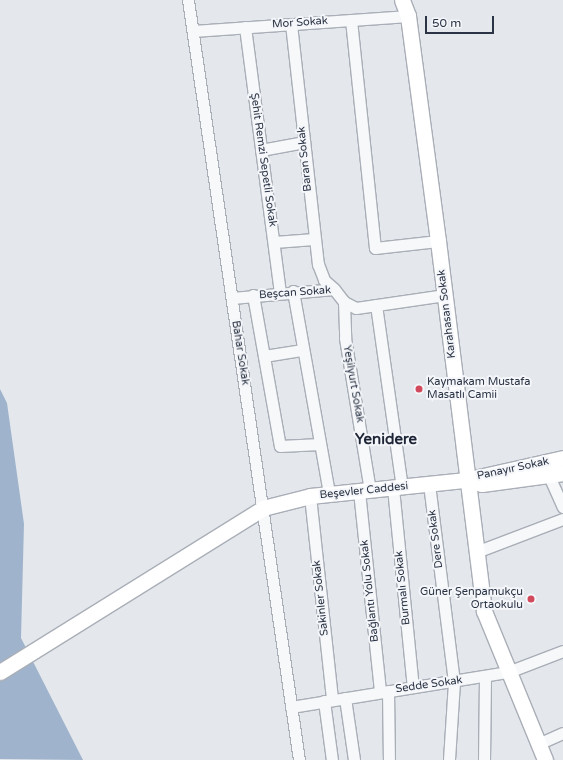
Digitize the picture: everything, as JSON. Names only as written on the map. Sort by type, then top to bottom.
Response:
[{"type":"street","name":"Bahar Sokak","points":[[188,0],[299,760]]},
{"type":"street","name":"Karahasan Sokak","points":[[402,0],[408,16],[445,296],[466,480],[484,611],[545,760]]},
{"type":"street","name":"Mor Sokak","points":[[193,31],[408,16]]},
{"type":"street","points":[[351,20],[374,248],[438,241]]},
{"type":"street","name":"Baran Sokak","points":[[291,24],[314,239],[324,280],[334,289]]},
{"type":"street","name":"Şehit Remzi Sepetli Sokak","points":[[245,27],[280,293]]},
{"type":"street","points":[[261,150],[304,142]]},
{"type":"street","points":[[274,242],[314,239]]},
{"type":"street","name":"Beşcan Sokak","points":[[232,298],[293,291],[334,289],[344,302],[356,308],[445,296]]},
{"type":"street","points":[[293,291],[329,494]]},
{"type":"street","name":"Bahar Sokak","points":[[253,295],[280,446],[320,444]]},
{"type":"street","name":"Yeşilyurt Sokak","points":[[344,302],[345,338],[365,490]]},
{"type":"street","name":"Burmalı Sokak","points":[[376,305],[398,487],[412,687]]},
{"type":"street","points":[[264,356],[303,350]]},
{"type":"street","name":"Panayır Sokak","points":[[466,480],[563,458]]},
{"type":"street","points":[[556,474],[563,507]]},
{"type":"street","name":"Panayır Sokak","points":[[466,480],[482,484],[556,474]]},
{"type":"street","name":"Beşevler Caddesi","points":[[0,672],[118,600],[263,508],[310,496],[466,480]]},
{"type":"street","name":"Dere Sokak","points":[[430,484],[454,682],[449,760]]},
{"type":"street","name":"Bağlantı Yolu Sokak","points":[[365,490],[389,760]]},
{"type":"street","name":"Sakinler Sokak","points":[[310,496],[332,760]]},
{"type":"street","points":[[476,552],[563,518]]},
{"type":"street","name":"Sedde Sokak","points":[[291,707],[384,691],[485,677],[508,672],[563,651]]},
{"type":"street","points":[[484,760],[485,677]]},
{"type":"street","points":[[345,698],[354,760]]},
{"type":"street","points":[[538,744],[563,733]]},
{"type":"water","points":[[0,389],[7,403],[24,524],[21,638],[83,760],[0,759]]},
{"type":"place","name":"Kaymakam Mustafa Masatlı Camii","points":[[419,389]]},
{"type":"place","name":"Güner Şenpamukçu Ortaokulu","points":[[531,599]]},
{"type":"district","name":"Yenidere","points":[[386,440]]}]
